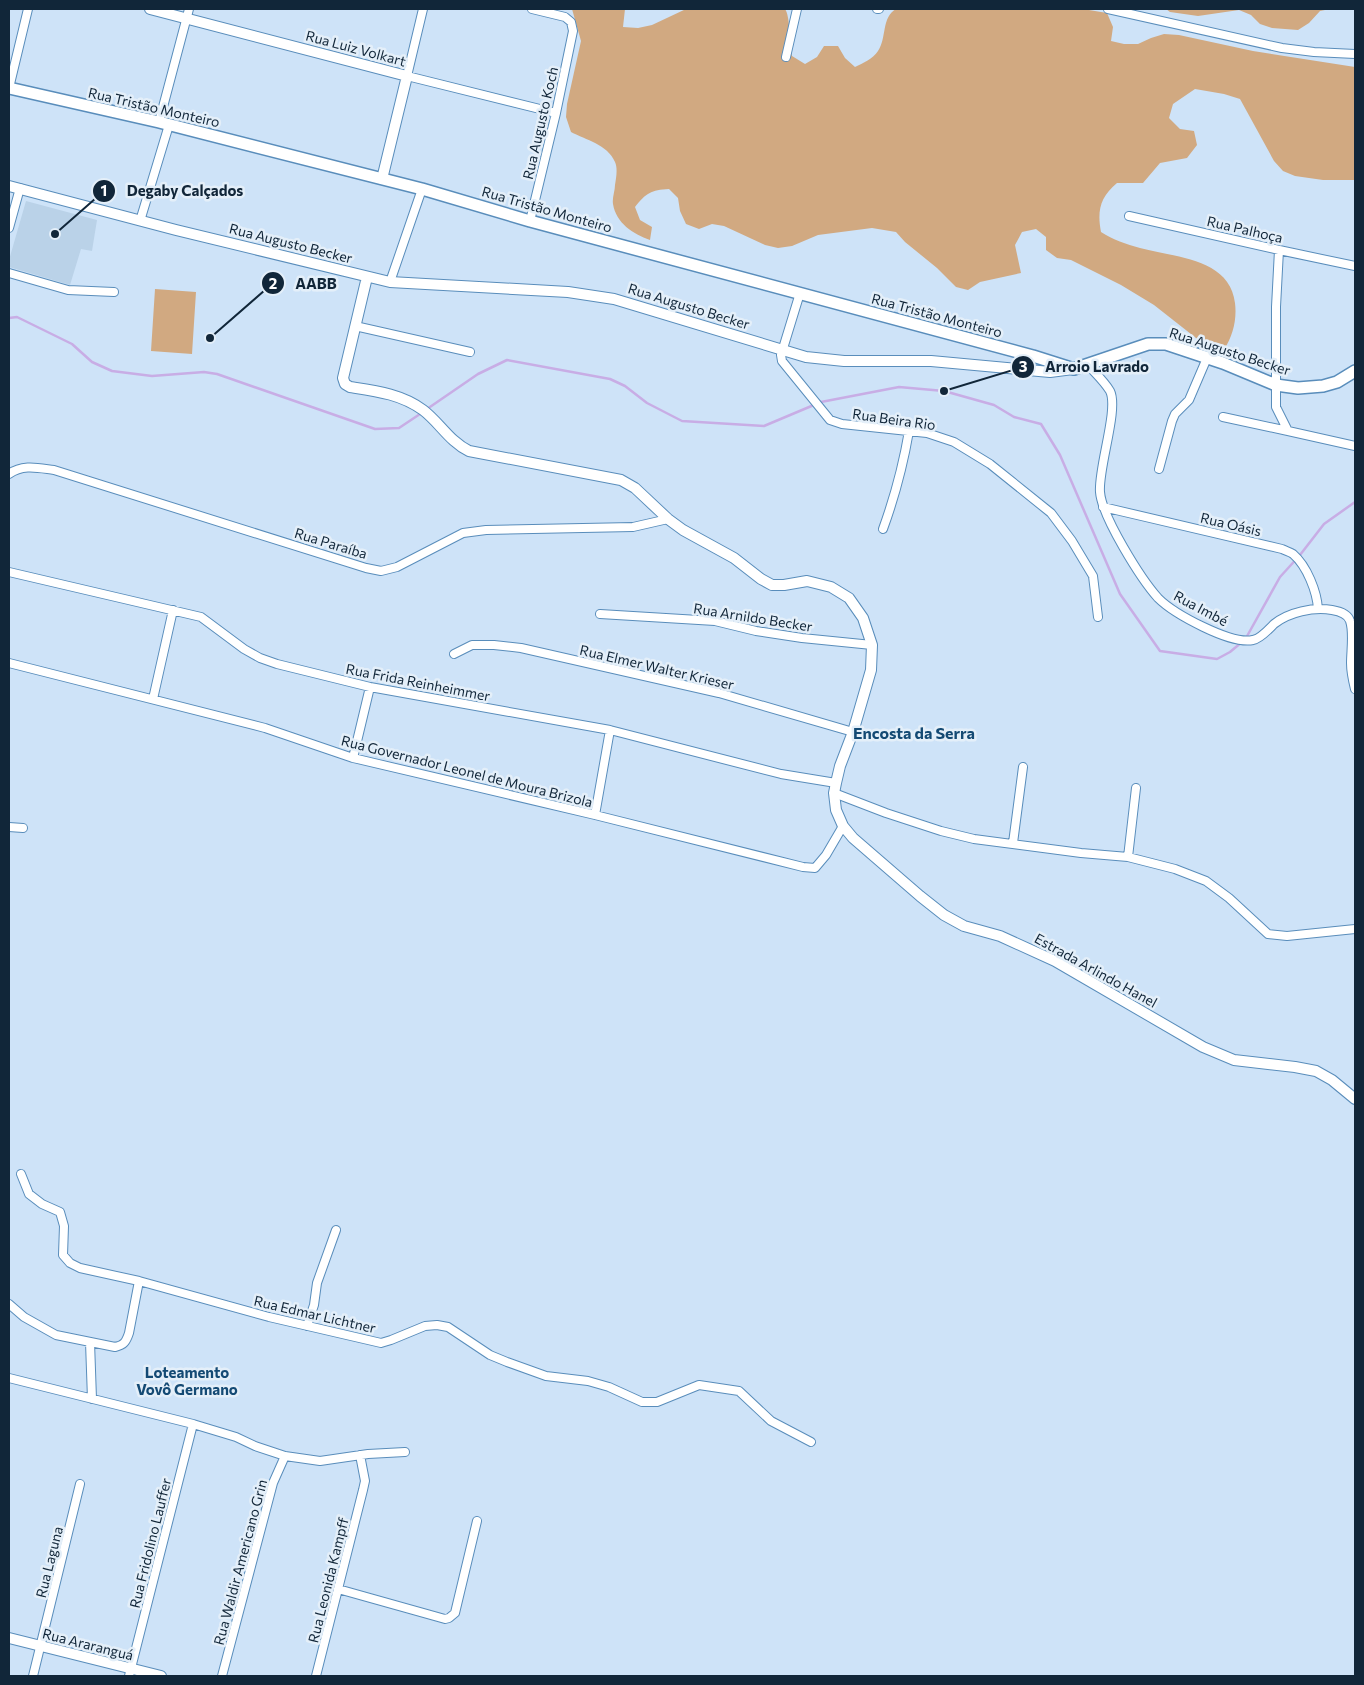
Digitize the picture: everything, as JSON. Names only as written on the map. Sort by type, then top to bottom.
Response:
[{"type":"main road","name":"Rua Tristão Monteiro","points":[[9,88],[382,178],[530,221],[1033,356],[1074,369]]},
{"type":"main road","name":"Rua Augusto Becker","points":[[1074,369],[1148,344],[1166,344],[1208,358],[1276,385],[1298,388],[1323,386],[1337,382],[1355,371]]},
{"type":"street","points":[[9,88],[28,9]]},
{"type":"street","name":"Rua Luiz Volkart","points":[[150,9],[188,13],[407,76],[556,113]]},
{"type":"street","points":[[382,178],[423,9]]},
{"type":"street","name":"Rua Augusto Koch","points":[[530,221],[556,113],[572,31],[571,22],[565,18],[532,9]]},
{"type":"street","points":[[786,57],[797,9]]},
{"type":"street","points":[[1108,9],[1282,48],[1355,54]]},
{"type":"street","points":[[140,221],[164,124],[188,13]]},
{"type":"street","name":"Rua Augusto Becker","points":[[9,186],[140,221],[390,282],[568,292],[614,299],[806,357],[844,361],[931,360],[1050,372],[1074,369]]},
{"type":"street","points":[[9,228],[20,188]]},
{"type":"street","points":[[390,282],[422,189]]},
{"type":"street","name":"Rua Palhoça","points":[[1129,216],[1355,266]]},
{"type":"street","points":[[1279,250],[1276,307],[1276,407],[1288,431]]},
{"type":"street","points":[[9,273],[68,290],[114,292]]},
{"type":"street","points":[[367,277],[343,378],[345,384],[350,387],[392,394],[423,410],[460,446],[469,451],[621,480],[635,488],[668,519],[683,530],[734,558],[762,579],[772,584],[784,586],[807,581],[831,587],[849,598],[863,618],[872,645],[871,670],[854,732],[840,766],[835,788],[836,810],[843,826]]},
{"type":"street","points":[[782,350],[800,293]]},
{"type":"street","points":[[356,326],[470,352]]},
{"type":"street","name":"Rua Beira Rio","points":[[782,350],[782,361],[830,420],[842,424],[927,433],[954,442],[990,464],[1051,513],[1072,541],[1092,576],[1098,617]]},
{"type":"street","points":[[1159,469],[1175,414],[1188,400],[1208,358]]},
{"type":"street","name":"Rua Imbé","points":[[1088,365],[1106,386],[1112,400],[1112,414],[1104,452],[1100,491],[1103,507],[1134,566],[1159,599],[1178,613],[1202,626],[1240,641],[1255,640],[1277,622],[1294,614],[1318,609],[1336,611],[1346,615],[1350,621],[1352,642],[1351,666],[1355,689]]},
{"type":"street","points":[[1223,418],[1355,446]]},
{"type":"street","points":[[883,529],[896,494],[909,431]]},
{"type":"street","name":"Rua Paraíba","points":[[9,474],[17,468],[32,467],[54,470],[366,568],[381,570],[397,567],[463,533],[486,530],[633,527],[668,519]]},
{"type":"street","name":"Rua Oásis","points":[[1103,507],[1282,549],[1293,554],[1301,563],[1317,595],[1318,609]]},
{"type":"street","name":"Rua Frida Reinheimmer","points":[[9,572],[201,617],[244,649],[260,658],[277,664],[370,687],[610,730],[835,788],[886,813],[941,831],[974,838],[1081,853],[1128,857],[1175,869],[1206,881],[1229,898],[1268,934],[1287,936],[1355,930]]},
{"type":"street","points":[[153,699],[173,610]]},
{"type":"street","name":"Rua Arnildo Becker","points":[[600,614],[715,621],[756,631],[872,645]]},
{"type":"street","name":"Rua Elmer Walter Krieser","points":[[454,654],[472,645],[521,648],[719,693],[854,732]]},
{"type":"street","name":"Rua Governador Leonel de Moura Brizola","points":[[9,663],[265,728],[353,758],[595,815],[803,867],[815,868],[826,855],[843,826]]},
{"type":"street","points":[[353,758],[370,687]]},
{"type":"street","points":[[595,815],[610,730]]},
{"type":"street","points":[[1013,843],[1024,768]]},
{"type":"street","points":[[1128,857],[1136,788]]},
{"type":"street","name":"Estrada Arlindo Hanel","points":[[843,826],[853,838],[920,896],[950,919],[964,926],[1000,936],[1055,961],[1203,1047],[1234,1060],[1316,1071],[1332,1080],[1355,1099]]},
{"type":"street","points":[[9,827],[24,828]]},
{"type":"street","name":"Rua Edmar Lichtner","points":[[21,1174],[29,1194],[42,1204],[60,1212],[64,1226],[64,1255],[70,1263],[80,1268],[139,1281],[269,1318],[381,1342],[392,1340],[425,1326],[437,1325],[448,1327],[490,1355],[507,1362],[546,1376],[588,1381],[609,1387],[642,1402],[657,1402],[699,1385],[739,1391],[771,1421],[811,1442]]},
{"type":"street","points":[[306,1326],[336,1230]]},
{"type":"street","points":[[9,1304],[24,1317],[56,1335],[115,1347],[122,1346],[129,1334],[139,1281]]},
{"type":"street","points":[[90,1342],[92,1399]]},
{"type":"street","points":[[9,1378],[236,1436],[255,1446],[284,1456],[320,1461],[360,1455],[405,1452]]},
{"type":"street","name":"Rua Fridolino Lauffer","points":[[130,1673],[193,1424]]},
{"type":"street","name":"Rua Leonida Kampff","points":[[316,1676],[365,1481],[360,1455]]},
{"type":"street","name":"Rua Waldir Americano Grin","points":[[222,1676],[273,1483],[284,1456]]},
{"type":"street","name":"Rua Laguna","points":[[33,1676],[80,1484]]},
{"type":"street","points":[[338,1590],[446,1619],[449,1618],[454,1613],[477,1521]]},
{"type":"street","name":"Rua Araranguá","points":[[9,1638],[130,1673],[161,1676]]},
{"type":"shaded area","points":[[572,9],[625,9],[623,27],[638,28],[652,25],[686,9],[785,9],[789,24],[792,56],[805,64],[817,57],[824,46],[838,46],[845,58],[855,67],[871,59],[876,54],[881,46],[888,18],[896,9],[1083,9],[1107,13],[1113,27],[1111,41],[1124,44],[1138,44],[1164,34],[1179,35],[1253,51],[1355,67],[1355,180],[1323,180],[1295,176],[1283,171],[1274,161],[1240,99],[1195,89],[1173,104],[1169,118],[1180,129],[1194,131],[1197,145],[1187,158],[1160,163],[1143,183],[1117,183],[1111,188],[1101,205],[1099,217],[1101,232],[1115,240],[1130,245],[1198,262],[1211,268],[1223,277],[1231,288],[1235,303],[1234,327],[1224,350],[1210,349],[1154,305],[1121,285],[1071,260],[1057,258],[1046,250],[1046,237],[1036,229],[1022,232],[1015,245],[1021,273],[980,282],[968,290],[956,287],[896,232],[872,228],[818,235],[792,246],[778,248],[765,245],[724,226],[712,224],[699,229],[686,224],[680,211],[678,198],[669,189],[649,193],[635,207],[640,220],[652,227],[650,240],[637,235],[626,227],[615,211],[613,202],[616,168],[611,156],[596,143],[571,132],[566,117],[567,104],[581,41]]},
{"type":"shaded area","points":[[1166,9],[1330,9],[1320,11],[1309,23],[1298,30],[1272,28],[1260,24],[1251,15],[1239,10],[1198,16],[1170,12]]},
{"type":"shaded area","points":[[26,201],[97,220],[92,251],[81,249],[70,285],[9,267],[9,260]]},
{"type":"shaded area","points":[[155,289],[196,292],[192,354],[151,351]]},
{"type":"waterway","points":[[9,318],[17,317],[72,344],[92,362],[112,371],[152,376],[204,372],[217,374],[375,429],[399,428],[423,412]]},
{"type":"waterway","points":[[427,409],[478,374],[507,360],[610,379],[625,386],[647,403],[682,421],[764,426],[821,402],[899,387],[944,391],[994,405],[1014,417],[1041,424],[1060,455],[1120,594],[1160,651],[1217,659],[1230,652],[1242,642]]},
{"type":"waterway","points":[[1246,638],[1280,577],[1324,524],[1355,502]]},
{"type":"place","name":"Degaby Calçados","points":[[55,234]]},
{"type":"place","name":"AABB","points":[[210,338]]},
{"type":"place","name":"Arroio Lavrado","points":[[944,391]]},
{"type":"district","name":"Encosta da Serra","points":[[914,732]]},
{"type":"district","name":"Loteamento Vovô Germano","points":[[187,1380]]}]
